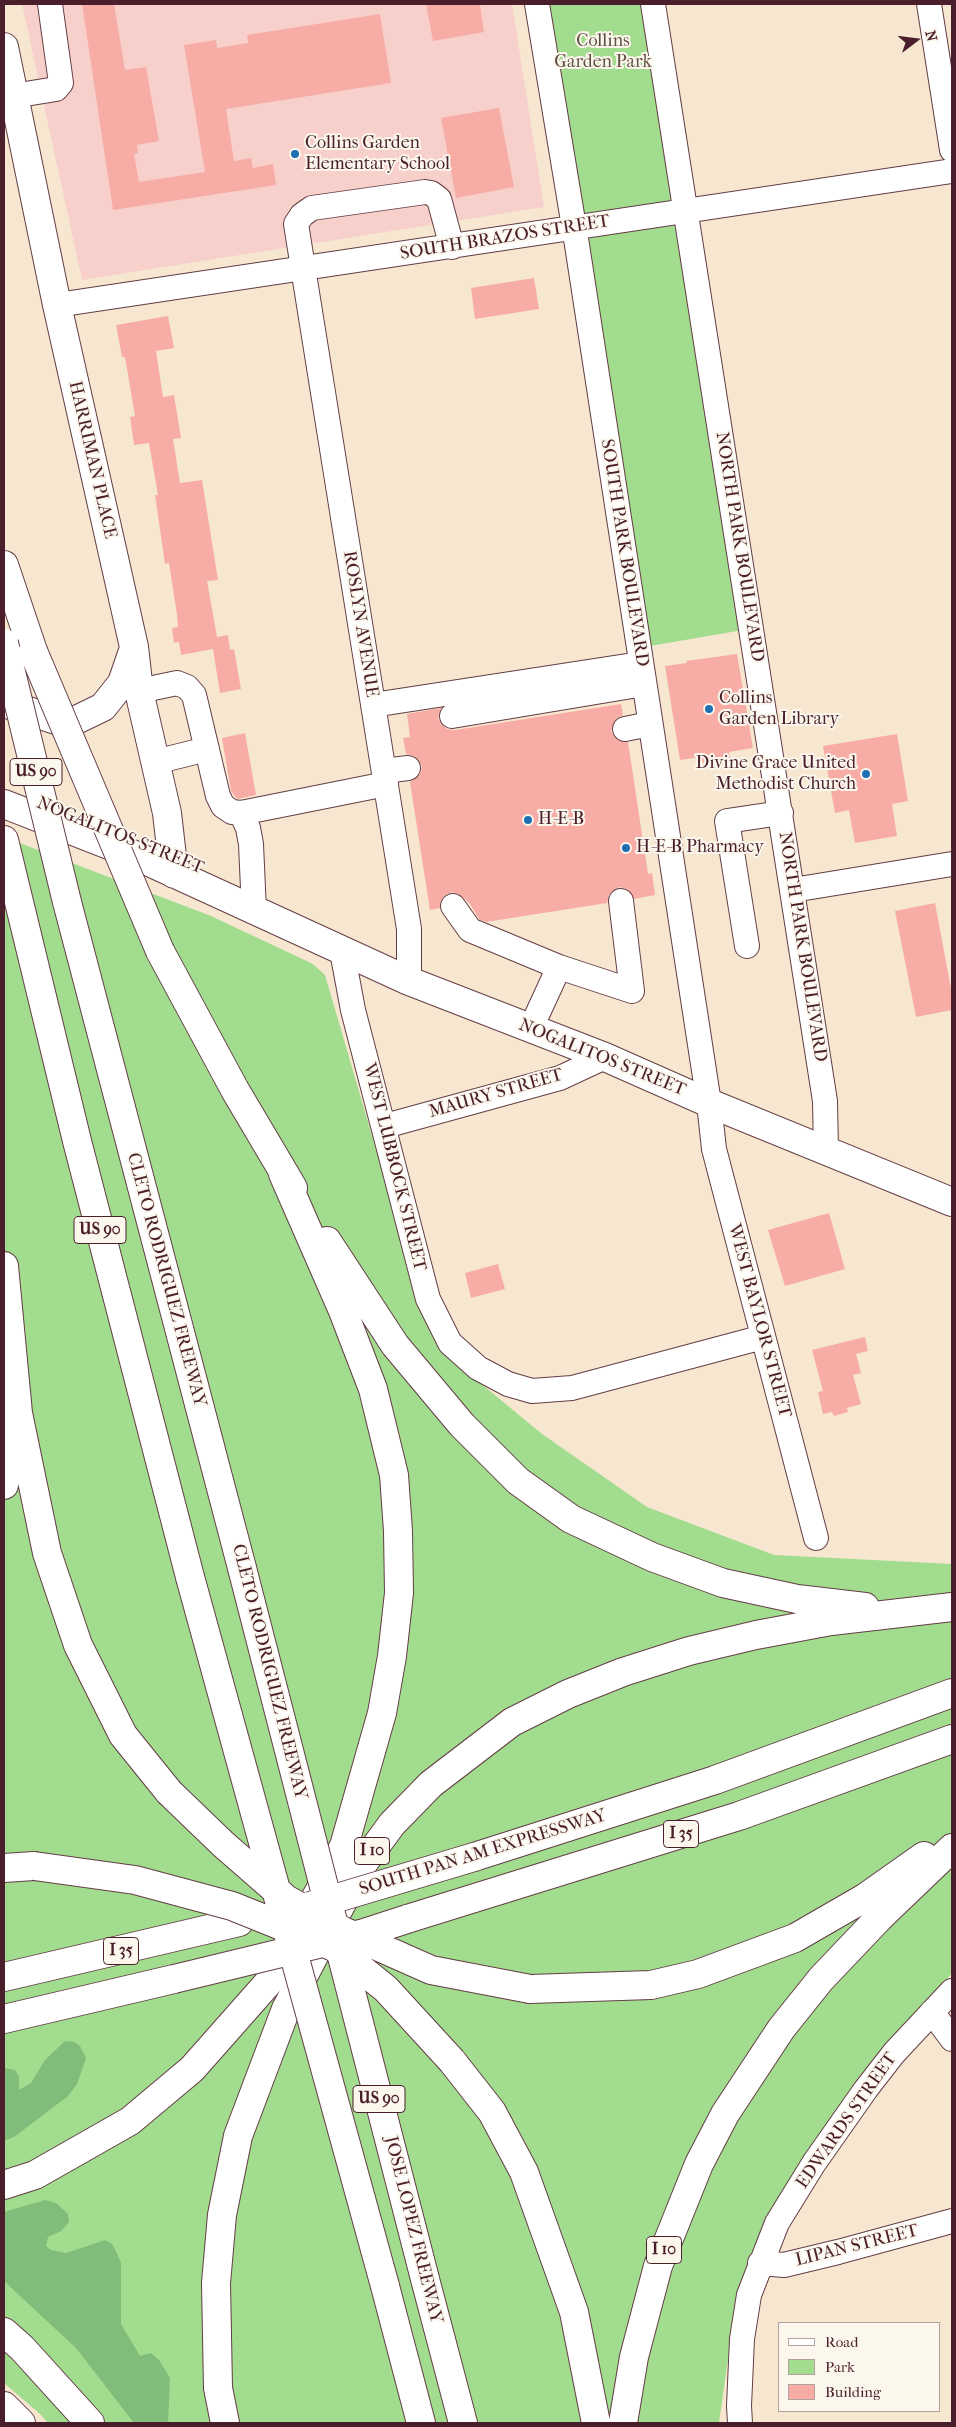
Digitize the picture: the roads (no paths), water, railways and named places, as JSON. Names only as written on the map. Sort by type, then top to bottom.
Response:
[{"type":"main road","name":"HARRIMAN PLACE","points":[[4,47],[57,305],[134,647],[139,690],[167,813],[173,864]]},
{"type":"main road","points":[[4,565],[32,651],[160,951],[283,1174],[401,1353],[462,1426],[518,1481],[571,1519],[652,1557],[723,1583],[797,1599],[908,1611]]},
{"type":"main road","name":"CLETO RODRIGUEZ FREEWAY","points":[[4,641],[67,902],[333,1920]]},
{"type":"main road","points":[[4,703],[68,724],[102,707],[122,683],[134,647]]},
{"type":"main road","name":"NOGALITOS STREET","points":[[4,787],[173,864],[254,911],[409,981],[605,1057],[710,1103],[952,1202]]},
{"type":"main road","name":"NOGALITOS STREET","points":[[4,804],[132,854],[173,864]]},
{"type":"main road","name":"US 90","points":[[4,840],[77,1141],[190,1577],[421,2423]]},
{"type":"main road","points":[[4,2185],[35,2175],[130,2121],[192,2069],[225,2033],[268,1983],[331,1871],[344,1846],[365,1777],[382,1713],[392,1656],[399,1593],[398,1531],[394,1475],[373,1389],[343,1311],[283,1174]]},
{"type":"main road","points":[[4,1266],[18,1413],[47,1553],[78,1646],[123,1735],[169,1792],[223,1844],[286,1899],[343,1931],[431,1970],[530,1989],[651,1985],[698,1974],[757,1954],[794,1938],[866,1897],[900,1874],[952,1834]]},
{"type":"main road","points":[[4,1485],[18,1413]]},
{"type":"main road","name":"I 10","points":[[225,2423],[218,2388],[216,2284],[222,2215],[238,2136],[286,2009],[362,1865],[392,1824],[431,1784],[512,1722],[568,1694],[653,1662],[722,1642],[831,1622],[952,1607]]},
{"type":"main road","name":"SOUTH PAN AM EXPRESSWAY","points":[[4,1977],[316,1904],[474,1857],[715,1780],[952,1693]]},
{"type":"main road","name":"I 35","points":[[4,2019],[364,1933],[739,1816],[952,1739]]},
{"type":"main road","name":"I 10","points":[[623,2423],[634,2357],[658,2266],[699,2164],[725,2114],[781,2029],[821,1979],[879,1918],[952,1848]]},
{"type":"main road","points":[[4,1868],[34,1866],[135,1880],[232,1906],[334,1947],[386,1989],[452,2061],[492,2112],[524,2172],[574,2312],[596,2423]]},
{"type":"main road","name":"JOSE LOPEZ FREEWAY","points":[[333,1920],[463,2423]]},
{"type":"main road","points":[[4,2332],[22,2348],[90,2423]]},
{"type":"main road","points":[[4,2406],[21,2423]]},
{"type":"street","points":[[13,96],[56,89],[59,86],[62,78],[50,4]]},
{"type":"street","name":"SOUTH PARK BOULEVARD","points":[[536,4],[574,227],[710,1103]]},
{"type":"street","name":"NORTH PARK BOULEVARD","points":[[653,4],[825,1101],[826,1151]]},
{"type":"street","points":[[929,4],[952,150]]},
{"type":"street","name":"SOUTH BRAZOS STREET","points":[[57,305],[952,171]]},
{"type":"street","name":"ROSLYN AVENUE","points":[[409,981],[409,929],[296,224],[302,215],[312,208],[425,192],[432,193],[439,199],[443,208],[452,247]]},
{"type":"street","points":[[373,705],[642,674]]},
{"type":"street","points":[[452,716],[642,674]]},
{"type":"street","points":[[139,690],[177,683],[187,687],[194,695],[198,704],[206,749],[218,796],[223,806],[232,812],[241,813],[385,778],[408,768]]},
{"type":"street","points":[[625,728],[650,724]]},
{"type":"street","points":[[155,762],[206,749]]},
{"type":"street","points":[[241,813],[248,828],[254,911]]},
{"type":"street","points":[[747,946],[728,821],[781,813]]},
{"type":"street","points":[[793,890],[952,864]]},
{"type":"street","points":[[453,906],[470,930],[559,966],[632,990],[621,901]]},
{"type":"street","name":"WEST LUBBOCK STREET","points":[[342,951],[353,1010],[385,1126],[428,1299],[450,1343],[478,1368],[508,1384],[532,1391],[572,1388],[763,1337]]},
{"type":"street","points":[[531,1028],[559,966]]},
{"type":"street","name":"MAURY STREET","points":[[385,1126],[560,1078],[605,1057]]},
{"type":"street","name":"WEST BAYLOR STREET","points":[[710,1103],[714,1149],[816,1538]]},
{"type":"street","name":"EDWARDS STREET","points":[[760,2263],[777,2223],[814,2163],[894,2053],[952,1991]]},
{"type":"street","points":[[932,2012],[952,2039]]},
{"type":"street","name":"LIPAN STREET","points":[[760,2263],[784,2265],[952,2221]]},
{"type":"street","points":[[740,2423],[742,2339],[749,2295],[760,2263]]},
{"type":"place","name":"Collins Garden Elementary School","points":[[295,154]]},
{"type":"place","name":"Collins Garden Library","points":[[709,709]]},
{"type":"place","name":"Divine Grace United Methodist Church","points":[[866,774]]},
{"type":"place","name":"H-E-B","points":[[528,820]]},
{"type":"place","name":"H-E-B Pharmacy","points":[[626,848]]},
{"type":"park label","name":"Collins Garden Park","points":[[603,52]]}]
